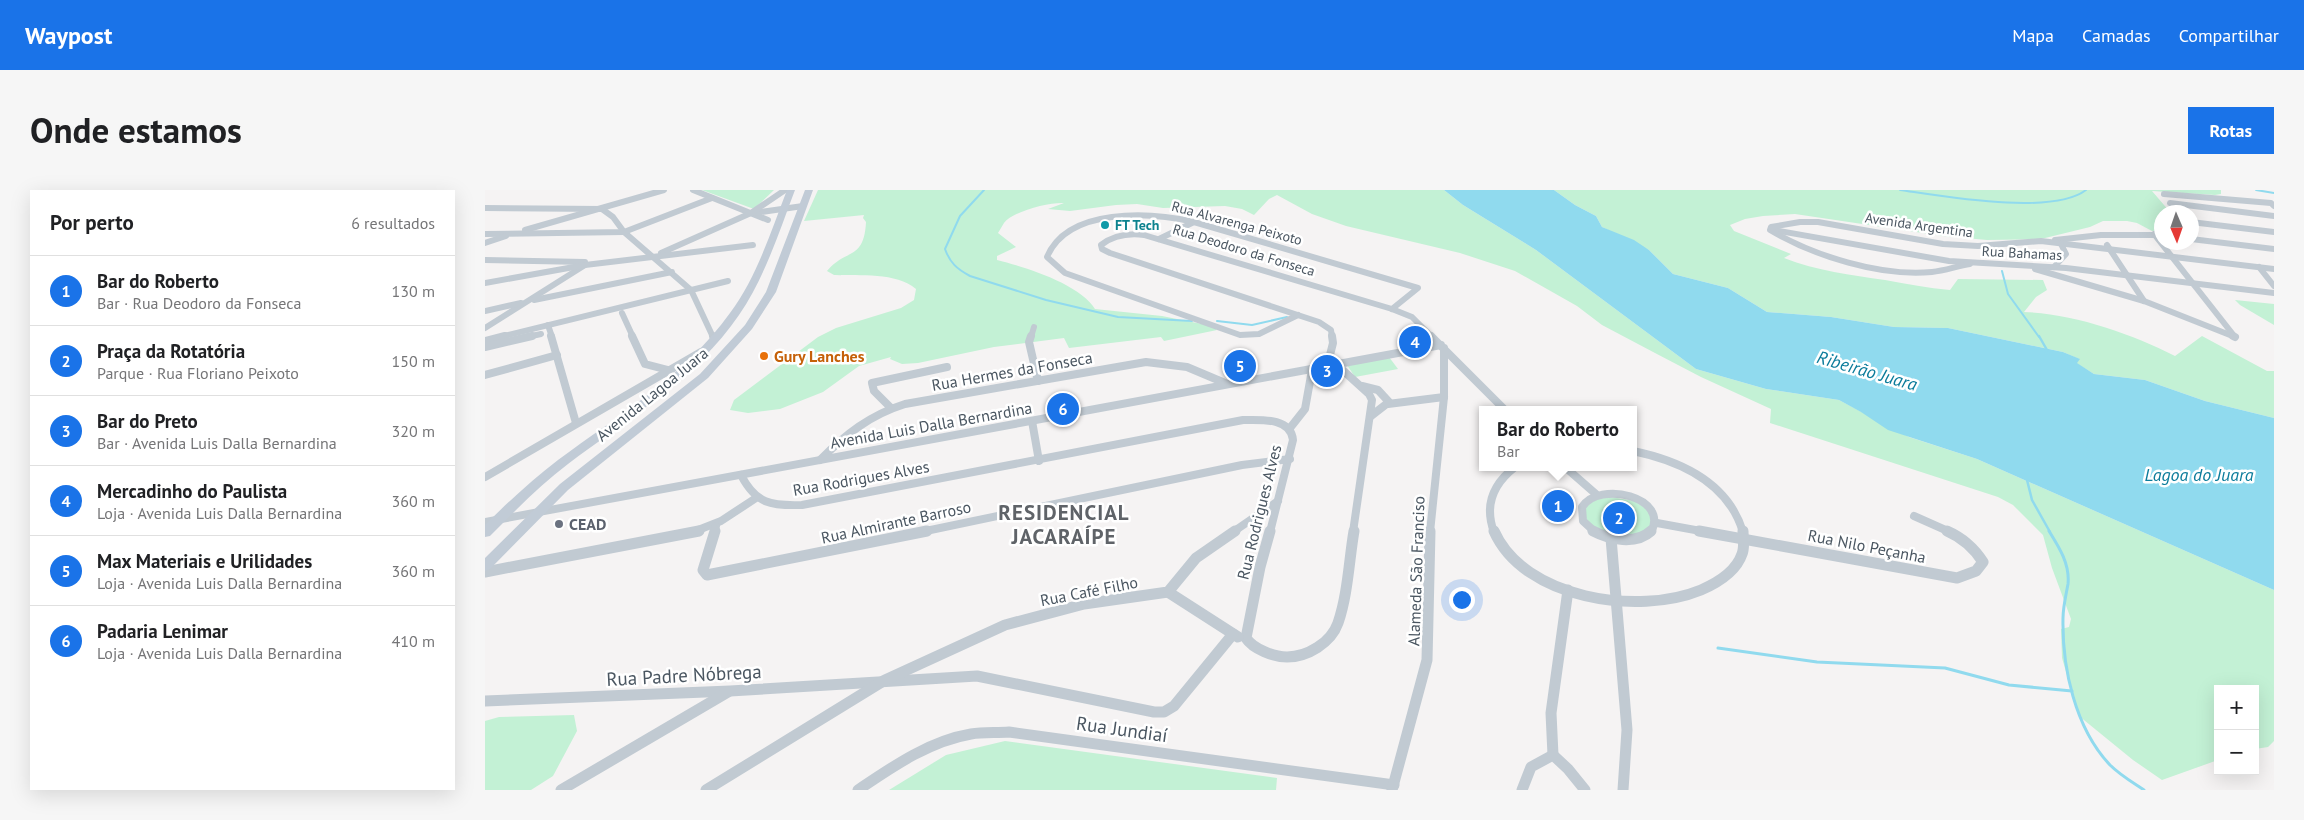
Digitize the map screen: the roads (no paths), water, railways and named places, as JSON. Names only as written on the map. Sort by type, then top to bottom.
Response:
[{"type":"main road","name":"Avenida Lagoa Juara","points":[[485,533],[534,486],[650,400],[683,371],[714,339],[735,314],[747,295],[791,190]]},
{"type":"main road","name":"Avenida Lagoa Juara","points":[[485,566],[491,557],[585,469],[645,425],[704,376],[749,327],[771,292],[809,190]]},
{"type":"street","points":[[485,243],[664,190]]},
{"type":"street","points":[[693,190],[768,220]]},
{"type":"street","points":[[652,256],[751,213],[785,190]]},
{"type":"street","points":[[2164,194],[2170,203],[2274,216]]},
{"type":"street","points":[[2164,194],[2263,202],[2271,203],[2274,206]]},
{"type":"street","points":[[485,234],[624,232],[712,198]]},
{"type":"street","points":[[751,213],[803,206]]},
{"type":"street","points":[[485,208],[602,209],[613,217],[624,232],[673,272],[692,292],[714,339]]},
{"type":"street","name":"Rua Alvarenga Peixoto","points":[[1259,334],[1240,335],[1065,273],[1047,257],[1048,250],[1064,234],[1080,226],[1106,219],[1153,215],[1194,222],[1419,289],[1392,309]]},
{"type":"street","points":[[1159,239],[1194,222]]},
{"type":"street","name":"Avenida Argentina","points":[[1970,264],[1933,272],[1895,270],[1829,257],[1797,246],[1770,230],[1771,227],[1783,224],[1819,222],[1943,244],[1978,246],[2041,242],[2170,255],[2274,269]]},
{"type":"street","points":[[2199,223],[2274,232]]},
{"type":"street","name":"Rua Bahamas","points":[[1770,230],[1970,264],[2019,264],[2127,274],[2274,294]]},
{"type":"street","name":"Rua Deodoro da Fonseca","points":[[1327,367],[1332,349],[1331,330],[1319,322],[1110,253],[1102,249],[1101,245],[1113,237],[1133,233],[1159,239],[1392,309],[1412,317],[1501,406]]},
{"type":"street","points":[[2041,242],[2101,236],[2153,234],[2235,337]]},
{"type":"street","points":[[2101,236],[2145,301]]},
{"type":"street","points":[[2199,240],[2274,249]]},
{"type":"street","points":[[2054,267],[2066,254],[2061,244]]},
{"type":"street","points":[[485,283],[585,265],[753,245]]},
{"type":"street","points":[[485,260],[581,261],[585,262],[585,265]]},
{"type":"street","points":[[2019,264],[2145,301],[2235,337]]},
{"type":"street","points":[[485,328],[585,265]]},
{"type":"street","points":[[2259,267],[2274,286]]},
{"type":"street","points":[[2065,268],[2073,280]]},
{"type":"street","points":[[485,311],[673,272]]},
{"type":"street","points":[[485,341],[622,313],[728,281]]},
{"type":"street","points":[[485,347],[549,328],[692,292]]},
{"type":"street","points":[[622,313],[645,364],[667,370],[683,371]]},
{"type":"street","points":[[1259,334],[1297,315]]},
{"type":"street","points":[[1034,327],[1029,342],[1038,380]]},
{"type":"street","points":[[549,328],[576,424]]},
{"type":"street","name":"Avenida Luis Dalla Bernardina","points":[[485,522],[1032,421],[1225,383],[1312,370],[1442,346]]},
{"type":"street","name":"Alameda São Franciso","points":[[1393,788],[1427,660],[1429,530],[1444,397],[1442,346]]},
{"type":"street","points":[[485,475],[703,351]]},
{"type":"street","points":[[485,375],[557,355]]},
{"type":"street","name":"Rua Hermes da Fonseca","points":[[819,460],[855,426],[880,411],[1038,380],[1146,362],[1168,362],[1189,366],[1225,383]]},
{"type":"street","points":[[1278,501],[1196,558],[1168,592],[1250,644],[1280,657],[1295,657],[1323,645],[1333,632],[1340,616],[1371,416],[1372,400],[1369,394],[1337,365]]},
{"type":"street","points":[[891,408],[874,391],[872,383],[947,367]]},
{"type":"street","points":[[1290,428],[1297,423],[1309,401],[1312,370]]},
{"type":"street","points":[[1360,385],[1378,390],[1389,402],[1388,404]]},
{"type":"street","points":[[1371,416],[1388,404],[1444,397]]},
{"type":"street","name":"Rua Rodrigues Alves","points":[[757,498],[764,503],[777,506],[814,504],[1243,420],[1268,421],[1290,428],[1293,441],[1291,459],[1260,567],[1248,622],[1246,638],[1250,644]]},
{"type":"street","points":[[1032,421],[1039,461]]},
{"type":"street","points":[[1511,471],[1494,490],[1490,507],[1491,525],[1497,538],[1517,562],[1549,582],[1568,590],[1616,602],[1676,600],[1709,588],[1722,580],[1735,566],[1743,550],[1744,538],[1737,513],[1723,495],[1705,480],[1673,463],[1637,452]]},
{"type":"street","name":"Rua Almirante Barroso","points":[[716,526],[703,570],[707,575],[720,574],[1242,465],[1291,459]]},
{"type":"street","points":[[1570,471],[1597,495]]},
{"type":"street","points":[[485,572],[716,526],[757,498],[741,475]]},
{"type":"street","points":[[1620,494],[1643,502],[1656,516],[1657,523],[1649,534],[1641,538],[1627,540],[1611,538],[1589,528],[1580,512],[1582,505],[1588,499],[1597,495],[1620,494]]},
{"type":"street","name":"Rua Nilo Peçanha","points":[[1657,523],[1957,578],[1976,570],[1983,562],[1977,551],[1965,539],[1913,516]]},
{"type":"street","points":[[1611,538],[1627,730],[1623,790]]},
{"type":"street","points":[[1568,590],[1551,713],[1553,755],[1568,769],[1585,790]]},
{"type":"street","name":"Rua Café Filho","points":[[885,680],[1005,624],[1084,604],[1168,592]]},
{"type":"street","points":[[706,790],[885,680],[977,676],[1154,712],[1165,712],[1174,706],[1233,634]]},
{"type":"street","name":"Rua Padre Nóbrega","points":[[485,701],[730,691],[885,680]]},
{"type":"street","points":[[561,790],[730,691]]},
{"type":"street","name":"Rua Jundiaí","points":[[857,790],[887,770],[923,750],[968,735],[1009,732],[1393,788]]},
{"type":"street","points":[[1522,790],[1531,766],[1553,755]]},
{"type":"water","name":"Lagoa do Juara","points":[[1444,190],[1554,190],[1575,205],[1596,216],[1602,227],[1634,240],[1649,250],[1673,274],[1728,288],[1767,312],[1831,317],[1894,327],[1948,328],[2063,352],[2080,359],[2077,363],[2094,374],[2145,380],[2205,401],[2274,418],[2274,590],[1977,459],[1888,430],[1839,400],[1766,389],[1696,369],[1536,250],[1463,205]]},
{"type":"waterway","points":[[984,190],[960,216],[945,249],[952,262],[965,273],[1046,300],[1118,317],[1192,321]]},
{"type":"waterway","points":[[1900,190],[1996,202],[2023,203],[2049,202],[2070,198],[2086,190]]},
{"type":"waterway","points":[[2256,190],[2274,193]]},
{"type":"waterway","points":[[2002,271],[2008,294],[2039,337]]},
{"type":"waterway","points":[[1217,321],[1252,325],[1287,317]]},
{"type":"waterway","points":[[2039,336],[2047,350],[2045,351]]},
{"type":"waterway","points":[[2027,480],[2032,500],[2050,532]]},
{"type":"waterway","points":[[2049,531],[2066,563],[2068,577],[2063,618],[2063,637],[2072,691]]},
{"type":"waterway","points":[[1718,648],[1817,662],[1945,668],[2009,685],[2072,691]]},
{"type":"waterway","points":[[2072,691],[2079,715],[2098,750],[2110,765],[2144,790]]},
{"type":"place","name":"FT Tech","points":[[1105,225]]},
{"type":"place","name":"Mercadinho do Paulista","points":[[1415,342]]},
{"type":"place","name":"Gury Lanches","points":[[764,356]]},
{"type":"place","name":"Max Materiais e Urilidades","points":[[1240,366]]},
{"type":"place","name":"Bar do Preto","points":[[1327,371]]},
{"type":"place","name":"Padaria Lenimar","points":[[1063,409]]},
{"type":"place","name":"Bar do Roberto","points":[[1558,506]]},
{"type":"place","name":"Praça da Rotatória","points":[[1619,518]]},
{"type":"place","name":"CEAD","points":[[559,524]]},
{"type":"district","name":"RESIDENCIAL JACARAÍPE","points":[[1064,525]]},
{"type":"water label","name":"Ribeirão Juara","points":[[1867,371]]}]
